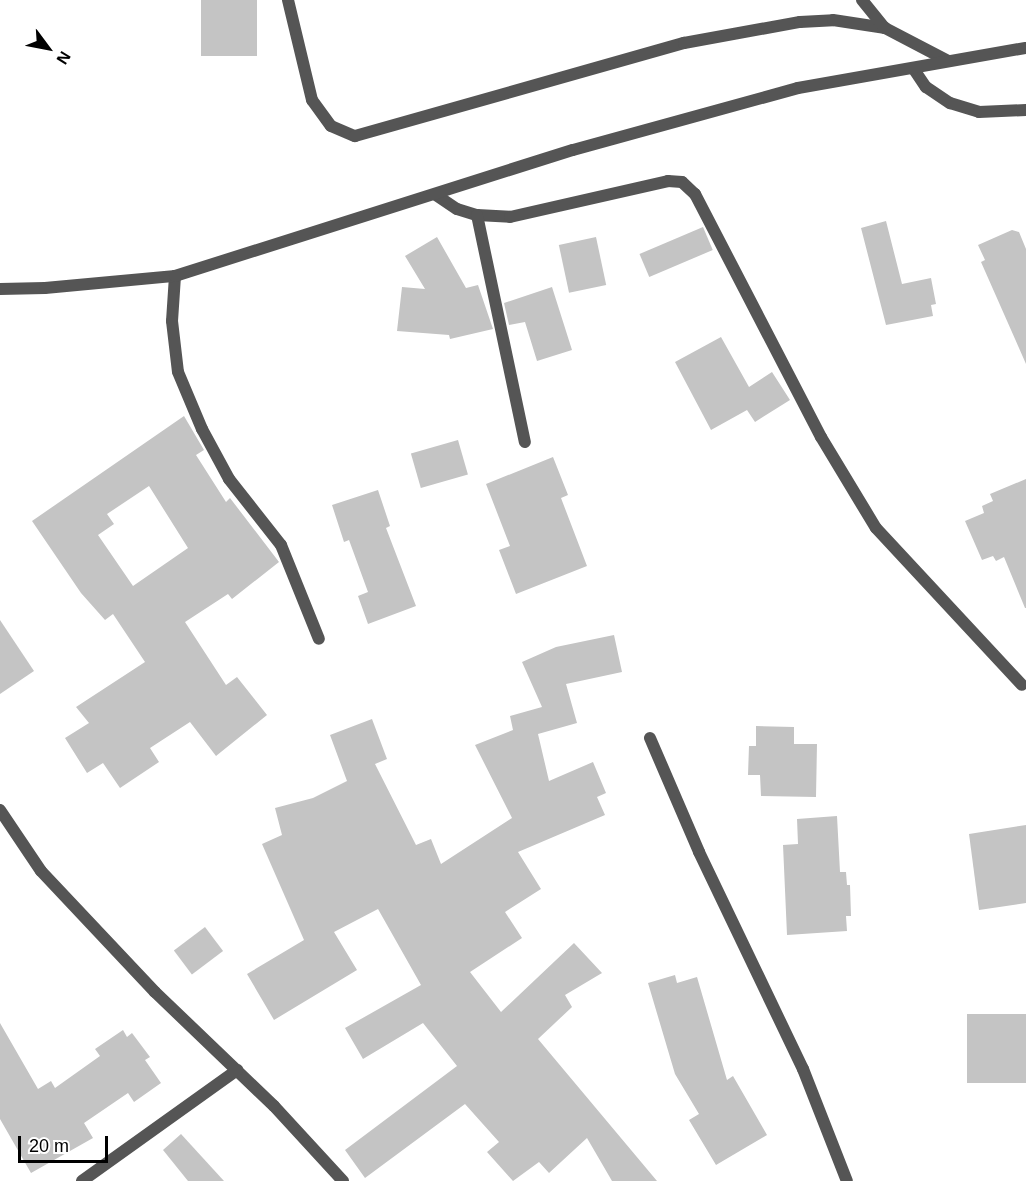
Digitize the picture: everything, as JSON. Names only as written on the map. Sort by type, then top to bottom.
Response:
[{"type":"street","points":[[288,0],[312,100],[331,126],[355,136],[684,44],[800,22],[833,20],[885,28],[948,61]]},
{"type":"street","points":[[862,0],[885,28]]},
{"type":"street","points":[[0,289],[45,288],[175,276],[573,150],[798,88],[1026,48]]},
{"type":"street","points":[[913,68],[926,87],[950,103],[979,112],[1026,110]]},
{"type":"street","points":[[436,195],[457,208],[477,215],[510,217],[669,181],[682,182],[695,194],[821,437],[876,528],[1022,685]]},
{"type":"street","points":[[477,215],[525,442]]},
{"type":"street","points":[[175,276],[172,321],[178,372],[202,429],[229,479],[281,545],[319,639]]},
{"type":"street","points":[[650,738],[699,852],[802,1069],[847,1181]]},
{"type":"street","points":[[0,810],[41,871],[155,992],[237,1070],[343,1181]]},
{"type":"street","points":[[82,1181],[237,1070]]},
{"type":"building","points":[[201,0],[257,0],[257,56],[201,56]]},
{"type":"building","points":[[886,221],[902,284],[931,278],[936,304],[931,305],[933,316],[886,325],[861,228]]},
{"type":"building","points":[[703,227],[713,250],[649,277],[639,254]]},
{"type":"building","points":[[1012,230],[1019,232],[1026,249],[1026,364],[981,262],[985,260],[978,245]]},
{"type":"building","points":[[437,237],[466,288],[478,285],[493,329],[450,339],[449,335],[397,331],[402,287],[425,289],[405,256]]},
{"type":"building","points":[[596,237],[606,285],[569,293],[559,245]]},
{"type":"building","points":[[552,287],[572,350],[537,361],[525,322],[509,325],[504,303]]},
{"type":"building","points":[[721,337],[749,387],[772,372],[790,400],[755,422],[747,410],[711,430],[675,362]]},
{"type":"building","points":[[184,416],[204,450],[196,455],[226,502],[230,498],[279,562],[232,599],[228,594],[185,622],[226,685],[237,677],[267,715],[216,756],[190,722],[150,748],[159,762],[120,788],[103,763],[87,773],[65,738],[89,723],[76,707],[145,662],[113,614],[105,620],[81,593],[32,521]],"holes":[[[149,486],[188,548],[133,586],[98,535],[114,524],[107,514]]]},
{"type":"building","points":[[458,440],[468,475],[421,488],[411,454]]},
{"type":"building","points":[[553,457],[568,495],[561,498],[587,566],[516,594],[499,550],[510,546],[486,484]]},
{"type":"building","points":[[1026,479],[1025,608],[1004,557],[996,561],[993,556],[982,560],[965,521],[984,513],[982,506],[993,501],[990,494]]},
{"type":"building","points":[[378,490],[390,526],[386,528],[416,606],[368,624],[358,596],[368,592],[349,540],[344,542],[332,505]]},
{"type":"building","points":[[0,620],[34,671],[0,694]]},
{"type":"building","points":[[614,635],[622,672],[566,684],[577,723],[538,734],[549,781],[593,762],[606,793],[597,797],[605,815],[518,852],[541,889],[505,912],[522,938],[470,972],[501,1012],[574,943],[602,973],[565,995],[572,1007],[538,1039],[657,1181],[612,1181],[587,1138],[549,1173],[539,1162],[513,1181],[487,1152],[499,1142],[465,1104],[365,1178],[345,1150],[457,1066],[423,1023],[363,1059],[345,1028],[421,985],[378,909],[334,932],[357,970],[274,1020],[247,974],[304,940],[262,844],[282,835],[275,808],[313,798],[347,781],[330,735],[372,719],[387,759],[375,764],[416,845],[431,839],[441,864],[512,818],[475,745],[513,730],[510,716],[542,707],[522,662],[556,647]]},
{"type":"building","points":[[756,726],[794,727],[794,744],[817,744],[816,797],[761,796],[760,775],[748,775],[749,746],[756,746]]},
{"type":"building","points":[[837,816],[840,872],[846,872],[847,885],[850,885],[851,916],[846,916],[847,931],[787,935],[783,845],[798,844],[797,819]]},
{"type":"building","points":[[1026,825],[1026,903],[979,910],[969,834]]},
{"type":"building","points":[[205,927],[223,951],[192,974],[174,950]]},
{"type":"building","points":[[675,975],[677,983],[697,977],[727,1080],[733,1076],[767,1135],[716,1165],[689,1120],[699,1114],[675,1074],[648,983]]},
{"type":"building","points":[[967,1014],[1026,1014],[1026,1083],[967,1083]]},
{"type":"building","points":[[0,1023],[38,1089],[51,1081],[55,1088],[100,1056],[95,1049],[123,1030],[127,1037],[132,1033],[150,1057],[145,1060],[161,1083],[134,1102],[128,1093],[84,1123],[93,1138],[31,1173],[0,1119]]},
{"type":"building","points":[[181,1134],[224,1181],[188,1181],[163,1150]]}]
